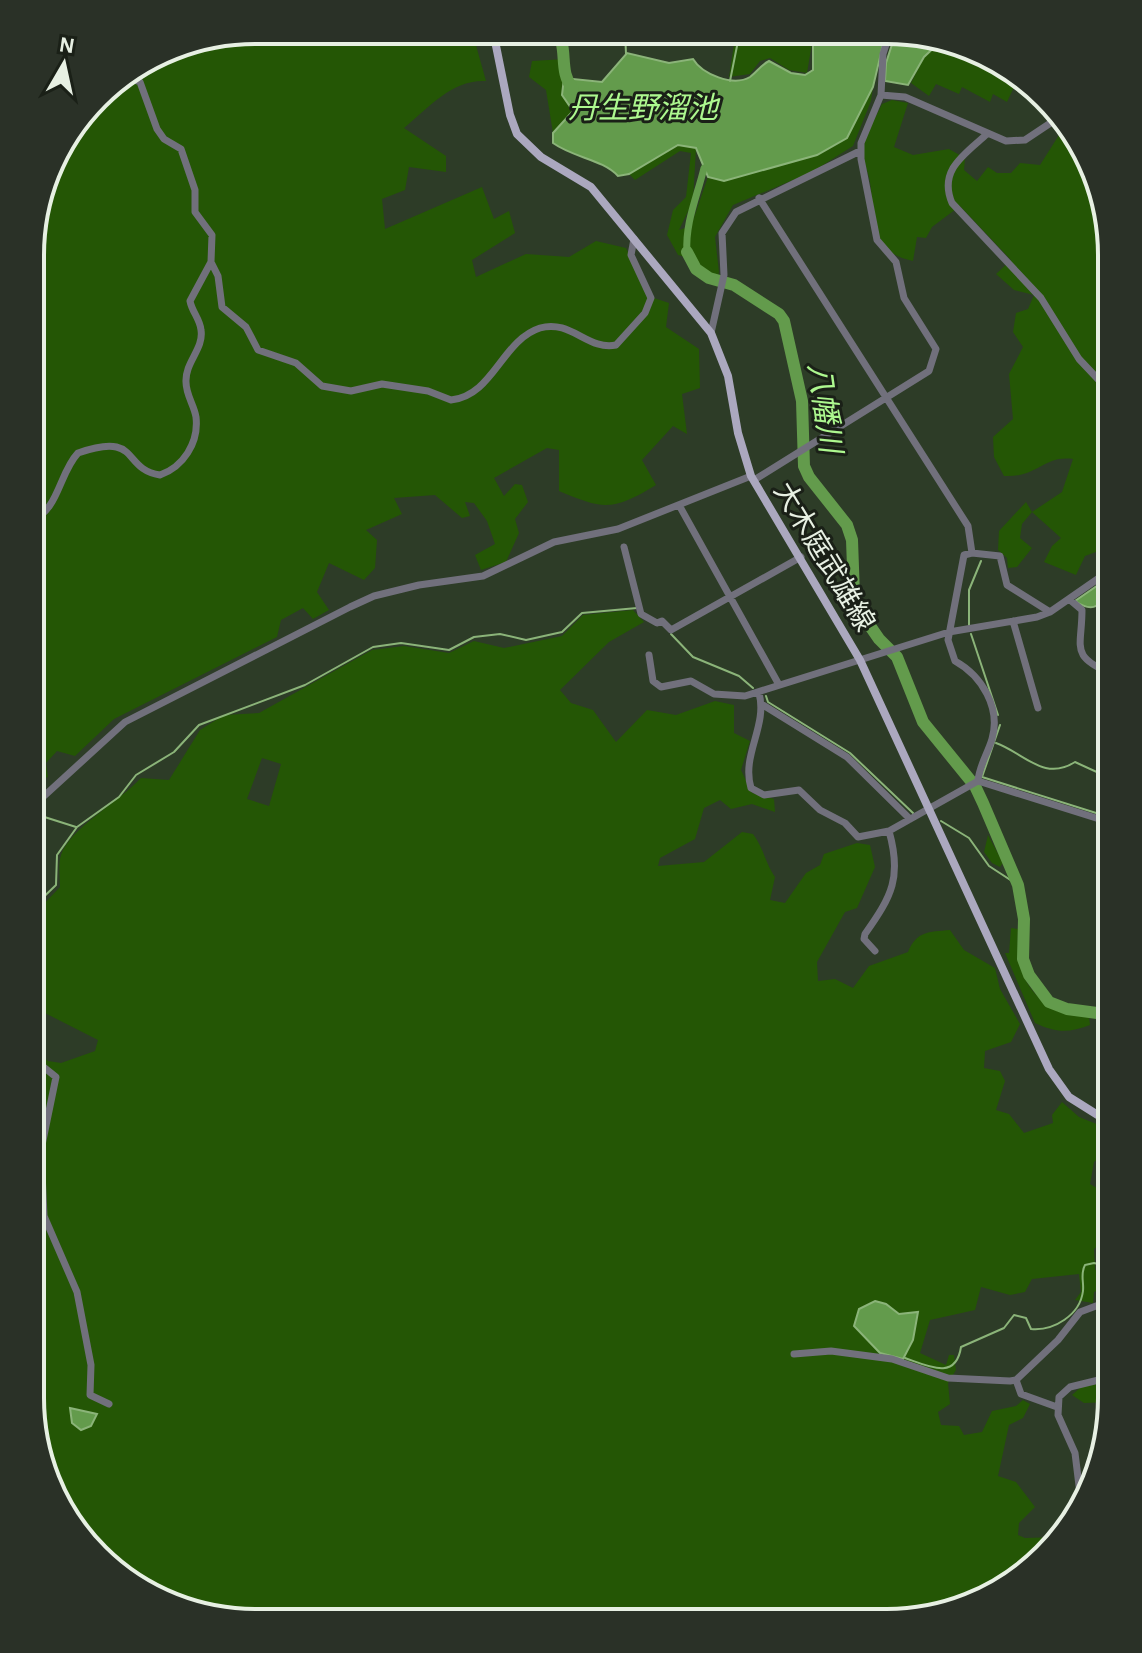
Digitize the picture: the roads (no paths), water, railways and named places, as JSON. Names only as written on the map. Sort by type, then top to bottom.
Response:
[{"type":"main road","name":"大木庭武雄線","points":[[496,44],[510,115],[517,134],[541,157],[591,187],[711,333],[728,376],[740,444],[753,478],[860,660],[927,809],[1024,1008],[1049,1069],[1069,1097],[1098,1115]]},
{"type":"street","points":[[44,796],[125,722],[343,610],[374,596],[483,576],[554,542],[618,529],[753,478],[929,371],[936,349],[904,298],[896,262],[879,245],[869,214],[860,151],[881,95],[886,44]]},
{"type":"street","points":[[44,514],[52,503],[65,470],[78,453],[112,445],[134,456],[144,470],[160,475],[184,460],[195,431],[196,419],[187,393],[187,370],[202,340],[190,301],[211,262],[212,235],[195,212],[195,190],[181,149],[164,139],[157,129],[140,82],[137,81]]},
{"type":"street","points":[[881,95],[905,97],[1006,141],[1025,140],[1051,123]]},
{"type":"street","points":[[987,134],[949,171],[947,191],[952,203],[1041,298],[1079,359],[1098,379]]},
{"type":"street","points":[[711,333],[724,275],[722,233],[736,212],[759,198],[860,151]]},
{"type":"street","points":[[759,198],[968,526],[972,553]]},
{"type":"street","points":[[211,262],[218,276],[222,307],[246,327],[258,350],[271,357],[286,358],[296,363],[322,386],[351,391],[382,384],[428,391],[451,400],[474,393],[525,336],[541,327],[560,326],[593,343],[616,345],[645,313],[651,298],[631,255],[634,239]]},
{"type":"street","points":[[679,505],[778,683]]},
{"type":"street","points":[[624,547],[641,614],[657,623],[662,621],[671,630],[801,557]]},
{"type":"street","points":[[759,693],[763,705],[747,765],[751,788],[764,795],[799,790],[820,810],[845,823],[858,837],[889,831],[978,781],[996,721],[984,687],[967,668],[955,661],[948,640],[964,555],[1000,556],[1007,585],[1050,612]]},
{"type":"street","points":[[649,655],[653,681],[661,687],[691,681],[700,682],[714,694],[759,693],[778,683],[860,660],[890,648],[949,632],[1050,612],[1098,579]]},
{"type":"street","points":[[1069,599],[1082,610],[1078,635],[1081,653],[1098,668]]},
{"type":"street","points":[[1013,621],[1038,708]]},
{"type":"street","points":[[763,705],[847,757],[910,819]]},
{"type":"street","points":[[978,781],[1098,819]]},
{"type":"street","points":[[875,951],[864,939],[865,934],[885,906],[896,878],[897,858],[889,831]]},
{"type":"street","points":[[44,1067],[56,1077],[44,1135]]},
{"type":"street","points":[[44,1216],[77,1292],[91,1365],[90,1395],[109,1404]]},
{"type":"street","points":[[794,1354],[831,1351],[892,1359],[948,1378],[1016,1380],[1058,1340],[1080,1312],[1098,1305]]},
{"type":"street","points":[[1016,1380],[1021,1394],[1057,1407]]},
{"type":"street","points":[[1079,1485],[1075,1453],[1057,1407],[1059,1397],[1070,1387],[1098,1380]]},
{"type":"water","name":"丹生野溜池","points":[[813,44],[883,44],[873,87],[847,138],[817,155],[724,181],[708,177],[696,148],[678,145],[629,174],[618,176],[604,166],[553,143],[553,133],[573,111],[562,95],[564,78],[602,82],[627,53],[669,63],[693,59],[703,70],[735,81],[750,77],[769,61],[791,73],[805,75],[813,70]]},
{"type":"water","points":[[892,44],[932,49],[924,57],[908,85],[885,81],[886,63]]},
{"type":"water","points":[[1098,585],[1096,606],[1087,607],[1075,601]]},
{"type":"water","points":[[875,1301],[886,1304],[899,1314],[918,1312],[913,1340],[903,1359],[880,1353],[854,1326],[859,1309]]},
{"type":"water","points":[[70,1408],[97,1414],[91,1426],[81,1430],[72,1423]]},
{"type":"waterway","name":"八幡川","points":[[562,44],[566,74],[573,89]]},
{"type":"waterway","points":[[626,44],[626,54]]},
{"type":"waterway","points":[[730,81],[737,44]]},
{"type":"waterway","name":"八幡川","points":[[687,252],[690,220],[704,168]]},
{"type":"waterway","name":"八幡川","points":[[687,252],[696,269],[709,278],[734,285],[779,314],[784,321],[802,401],[804,466],[809,477],[847,525],[852,540],[854,595],[859,610],[879,639],[897,657],[923,722],[975,786],[983,803],[1018,885],[1024,919],[1023,959],[1029,975],[1049,1002],[1067,1009],[1098,1013]]},
{"type":"waterway","points":[[969,625],[969,590],[981,561]]},
{"type":"waterway","points":[[44,897],[56,885],[57,855],[77,827],[119,797],[136,775],[174,752],[199,725],[305,685],[373,647],[401,643],[449,650],[474,637],[500,634],[526,640],[562,632],[582,613],[637,608]]},
{"type":"waterway","points":[[671,634],[693,657],[739,676],[753,688]]},
{"type":"waterway","points":[[971,634],[998,715]]},
{"type":"waterway","points":[[766,696],[768,702],[850,753],[913,813]]},
{"type":"waterway","points":[[1000,725],[982,777],[1098,814]]},
{"type":"waterway","points":[[996,743],[1044,767],[1054,769],[1075,762],[1098,773]]},
{"type":"waterway","points":[[44,817],[76,827]]},
{"type":"waterway","points":[[941,821],[969,838],[989,866],[1018,885]]},
{"type":"waterway","points":[[905,1358],[932,1367],[947,1368],[958,1358],[961,1347],[1004,1328],[1014,1315],[1026,1318],[1031,1329],[1057,1324],[1071,1314],[1081,1300],[1085,1265],[1098,1264]]}]
